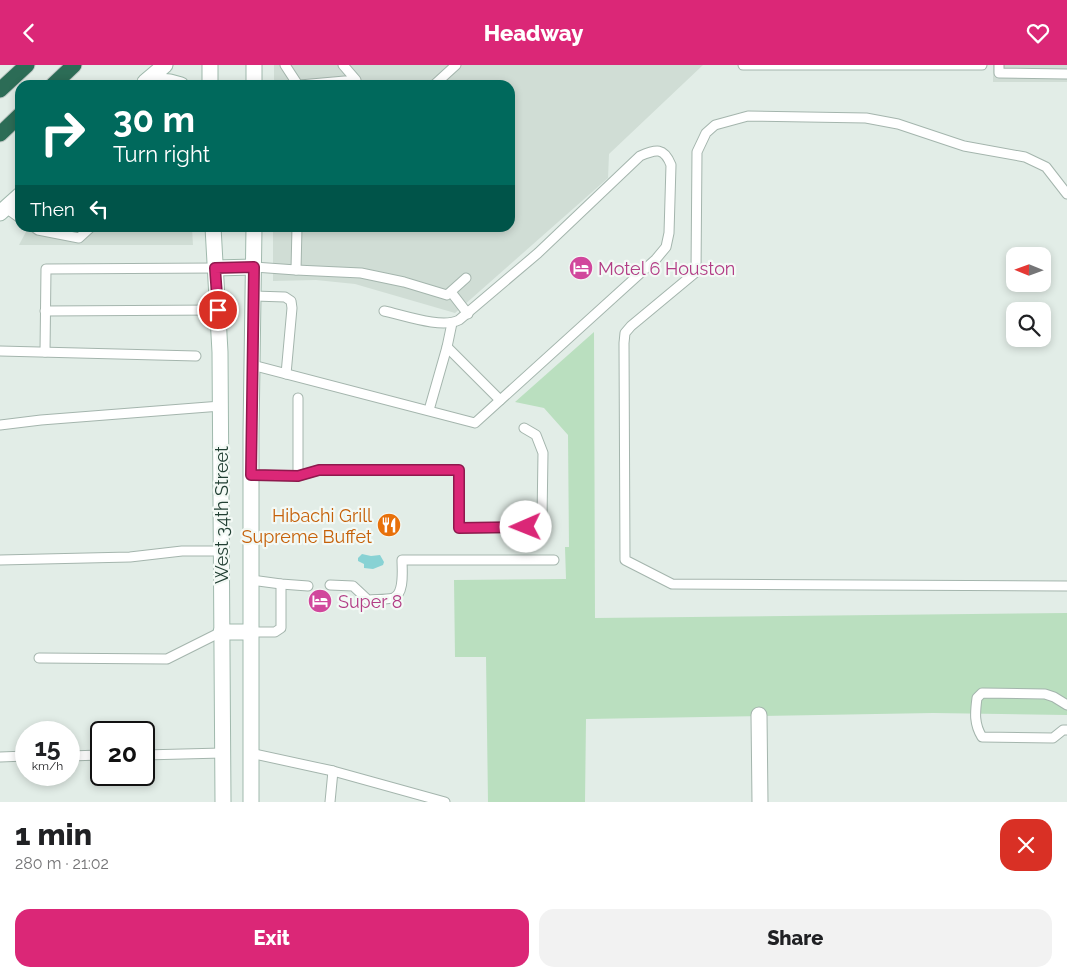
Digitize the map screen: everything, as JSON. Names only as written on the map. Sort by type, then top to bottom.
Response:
[{"type":"highway","points":[[0,89],[27,65]]},
{"type":"highway","points":[[58,80],[74,65]]},
{"type":"highway","points":[[0,134],[15,120]]},
{"type":"main road","points":[[146,80],[157,65]]},
{"type":"main road","points":[[147,80],[165,65]]},
{"type":"main road","points":[[210,65],[210,80]]},
{"type":"main road","points":[[254,65],[254,80]]},
{"type":"main road","points":[[3,210],[15,199]]},
{"type":"main road","name":"West 34th Street","points":[[213,232],[221,407],[220,551],[223,802]]},
{"type":"main road","name":"West 34th Street","points":[[251,802],[251,475],[254,232]]},
{"type":"main road","points":[[215,268],[254,267]]},
{"type":"main road","points":[[221,632],[251,632]]},
{"type":"main road","points":[[759,715],[760,802]]},
{"type":"lane","points":[[285,65],[296,80]]},
{"type":"lane","points":[[343,65],[356,80]]},
{"type":"lane","points":[[440,80],[456,65]]},
{"type":"lane","points":[[743,65],[982,65]]},
{"type":"lane","points":[[999,65],[999,73],[1067,74]]},
{"type":"lane","points":[[1067,194],[1046,167],[1025,157],[964,147],[898,124],[866,118],[748,116],[715,125],[706,133],[697,152],[696,272],[625,333],[624,362],[625,559],[672,584],[1067,586]]},
{"type":"lane","points":[[252,365],[475,423],[656,259],[666,247],[669,233],[671,165],[667,155],[659,151],[653,151],[640,156],[538,253],[459,321],[440,323],[384,311]]},
{"type":"lane","points":[[3,210],[15,216]]},
{"type":"lane","points":[[54,232],[79,238],[86,232]]},
{"type":"lane","points":[[296,270],[297,232]]},
{"type":"lane","points":[[254,267],[362,273],[404,282],[447,295],[466,278]]},
{"type":"lane","points":[[45,352],[46,269],[215,268]]},
{"type":"lane","points":[[451,292],[468,314]]},
{"type":"lane","points":[[253,297],[285,297],[291,301],[286,374]]},
{"type":"lane","points":[[45,311],[218,310]]},
{"type":"lane","points":[[429,410],[452,323]]},
{"type":"lane","points":[[447,347],[500,401]]},
{"type":"lane","points":[[0,351],[196,356]]},
{"type":"lane","points":[[298,398],[298,476]]},
{"type":"lane","points":[[0,425],[41,420],[221,407]]},
{"type":"lane","points":[[251,475],[298,476],[319,470],[459,470],[459,528],[526,527],[542,520],[543,453],[536,435],[524,428]]},
{"type":"lane","points":[[0,560],[104,558],[182,551],[220,551]]},
{"type":"lane","points":[[330,585],[353,586],[368,600],[393,598],[398,595],[401,585],[402,560],[554,560]]},
{"type":"lane","points":[[251,580],[308,585]]},
{"type":"lane","points":[[251,632],[275,632],[281,628],[282,584]]},
{"type":"lane","points":[[39,658],[167,659],[221,632]]},
{"type":"lane","points":[[1067,705],[1045,694],[982,693],[977,698],[976,709],[976,727],[982,737],[1053,738],[1063,730],[1067,730]]},
{"type":"lane","points":[[155,755],[222,753]]},
{"type":"lane","points":[[250,753],[333,771],[445,802]]},
{"type":"lane","points":[[0,757],[15,756]]},
{"type":"lane","points":[[330,802],[333,771]]},
{"type":"shaded area","points":[[274,65],[703,65],[609,154],[608,178],[455,313],[355,284],[316,280],[273,281],[273,232],[515,232],[515,80],[274,80]]},
{"type":"shaded area","points":[[993,65],[1067,65],[1067,82],[993,82]]},
{"type":"shaded area","points":[[26,232],[192,232],[193,245],[19,245]]},
{"type":"green space","points":[[594,332],[595,618],[1067,613],[1067,715],[933,713],[586,719],[585,802],[488,802],[486,657],[455,657],[454,580],[566,579],[565,547],[569,547],[568,435],[544,408],[515,402]]},
{"type":"water","points":[[362,554],[380,555],[384,562],[383,565],[373,569],[364,568],[364,564],[358,561]]},
{"type":"place","name":"Motel 6 Houston","points":[[581,268]]},
{"type":"place","name":"Hibachi Grill Supreme Buffet","points":[[389,525]]},
{"type":"place","name":"Super 8","points":[[320,601]]},
{"type":"route","points":[[218,310],[215,268],[254,267],[251,475],[298,476],[319,470],[459,470],[459,528],[526,527]]}]
